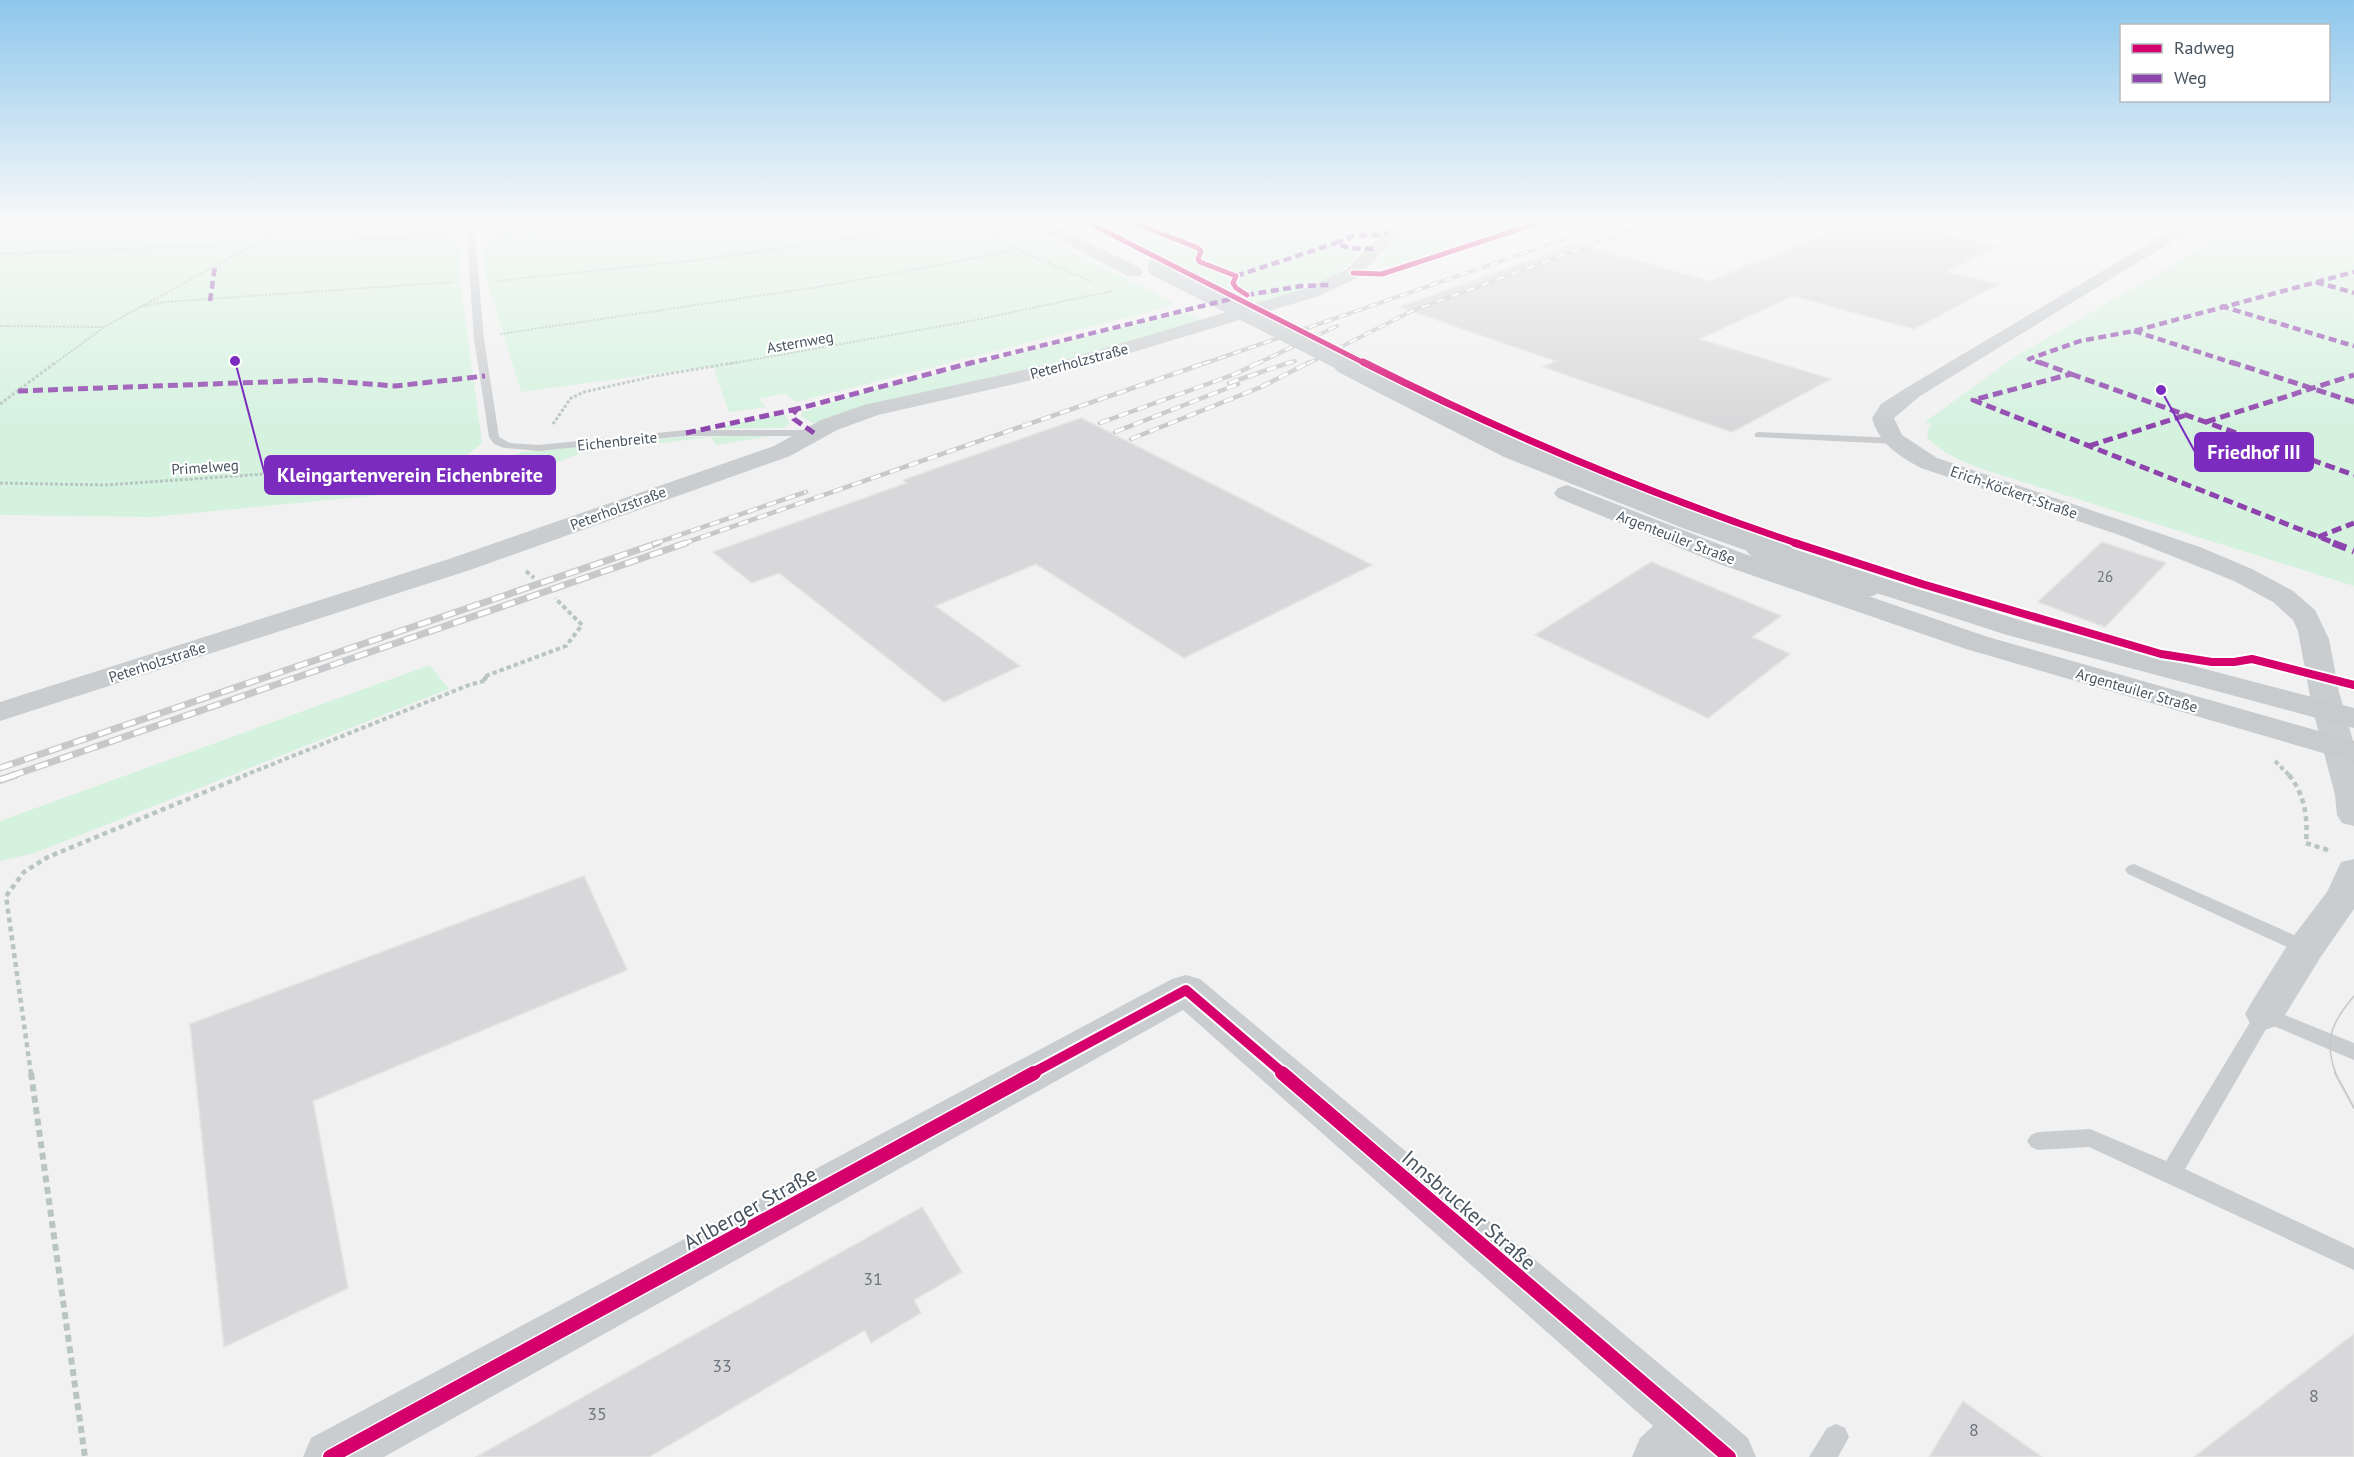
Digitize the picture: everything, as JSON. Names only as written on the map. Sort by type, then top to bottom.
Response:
[{"type":"main road","name":"Argenteuiler Straße","points":[[1170,291],[1413,419],[1567,493],[1732,559],[2018,629],[2342,715]]},
{"type":"main road","name":"Argenteuiler Straße","points":[[1204,291],[1509,446],[1689,518],[1977,643],[2347,750]]},
{"type":"street","name":"Peterholzstraße","points":[[0,712],[458,565],[782,451],[837,422],[872,410],[1060,368],[1315,291]]},
{"type":"street","points":[[1894,441],[1885,429],[1883,418],[1890,409],[1913,392],[2081,291]]},
{"type":"street","name":"Erich-Köckert-Straße","points":[[1894,441],[1929,462],[2170,545],[2272,590],[2303,614],[2317,641],[2321,676],[2342,715],[2354,815]]},
{"type":"street","points":[[2265,1014],[2306,948],[2343,897],[2344,862]]},
{"type":"street","name":"Innsbrucker Straße","points":[[1186,990],[1694,1447]]},
{"type":"street","name":"Arlberger Straße","points":[[330,1457],[1186,990]]},
{"type":"lane","points":[[474,291],[494,437],[498,442],[508,446]]},
{"type":"lane","name":"Eichenbreite","points":[[508,446],[539,448],[686,433],[814,433]]},
{"type":"lane","points":[[1759,435],[1894,441]]},
{"type":"lane","points":[[2134,870],[2306,948]]},
{"type":"lane","points":[[2171,1173],[2265,1014],[2354,1052]]},
{"type":"lane","points":[[2038,1141],[2090,1138],[2171,1173],[2354,1259]]},
{"type":"path","points":[[0,404],[104,327],[169,291]]},
{"type":"path","points":[[140,307],[164,302],[334,291]]},
{"type":"path","points":[[479,339],[505,333],[790,291]]},
{"type":"path","points":[[0,326],[104,327]]},
{"type":"path","points":[[85,1457],[6,896],[12,883],[22,871],[67,848],[469,685],[487,680],[483,677],[491,673],[502,671],[566,646],[582,625],[555,598]]},
{"type":"path","points":[[2270,757],[2296,783],[2304,801],[2308,830],[2306,843],[2344,862]]},
{"type":"green space","points":[[0,291],[462,291],[482,443],[466,456],[462,466],[489,469],[491,460],[523,452],[682,437],[770,436],[716,445],[711,437],[580,453],[516,479],[452,488],[152,517],[0,515]]},
{"type":"green space","points":[[490,291],[1150,291],[1173,303],[1164,308],[796,402],[785,393],[759,399],[766,407],[729,412],[713,366],[521,392]]},
{"type":"green space","points":[[1228,291],[1302,291],[1258,306]]},
{"type":"green space","points":[[2128,291],[2354,291],[2354,586],[1985,470],[1962,461],[1934,445],[1928,439],[1927,430],[1932,424],[1925,422],[2013,358]]},
{"type":"green space","points":[[1185,312],[1204,322],[1090,355],[819,422],[812,423],[801,416],[802,412],[875,389]]},
{"type":"green space","points":[[783,413],[790,423],[784,428],[711,429]]},
{"type":"green space","points":[[430,665],[449,689],[35,853],[0,861],[0,821]]},
{"type":"building","points":[[1444,291],[1986,291],[1914,329],[1793,296],[1699,339],[1831,379],[1732,432],[1543,367],[1556,361],[1399,307]]},
{"type":"building","points":[[1081,418],[1372,565],[1184,658],[1036,564],[935,606],[1020,666],[944,702],[779,573],[752,583],[713,552],[907,483],[903,480]]},
{"type":"building","points":[[2102,542],[2166,563],[2105,627],[2038,602]]},
{"type":"building","points":[[1651,562],[1781,616],[1752,637],[1790,654],[1708,718],[1535,635]]},
{"type":"building","points":[[584,876],[627,970],[313,1101],[348,1288],[224,1347],[190,1024]]},
{"type":"building","points":[[922,1207],[962,1272],[914,1300],[921,1313],[871,1343],[865,1330],[649,1457],[476,1457]]},
{"type":"building","points":[[2354,1334],[2354,1457],[2194,1457]]},
{"type":"building","points":[[1963,1401],[2042,1457],[1929,1457]]},
{"type":"tram line","points":[[2336,1074],[2330,1051],[2332,1032],[2340,1014],[2354,996]]},
{"type":"tram line","points":[[2335,1073],[2354,1108]]},
{"type":"railway","points":[[1203,364],[1414,291]]},
{"type":"railway","points":[[1307,364],[1412,311],[1466,291]]},
{"type":"railway","points":[[1256,364],[1337,326]]},
{"type":"railway","points":[[1286,364],[1295,361]]},
{"type":"railway","points":[[682,544],[1208,362]]},
{"type":"railway","points":[[1100,423],[1235,374],[1260,362]]},
{"type":"railway","points":[[1229,383],[1291,362]]},
{"type":"railway","points":[[1131,439],[1261,387],[1310,362]]},
{"type":"railway","points":[[1115,432],[1238,384]]},
{"type":"railway","points":[[653,544],[806,492]]},
{"type":"railway","points":[[0,768],[658,543]]},
{"type":"railway","points":[[11,776],[686,543]]},
{"type":"railway","points":[[0,780],[15,775]]},
{"type":"marked path","points":[[210,301],[211,291]]},
{"type":"marked path","points":[[814,433],[794,419],[793,414],[797,409],[870,388],[1271,291]]},
{"type":"marked path","points":[[2283,291],[2134,331],[2093,337],[2068,345],[2029,359],[2071,374],[1973,400],[2354,551]]},
{"type":"marked path","points":[[2347,291],[2354,293]]},
{"type":"marked path","points":[[2221,306],[2354,346]]},
{"type":"marked path","points":[[2134,331],[2354,402]]},
{"type":"marked path","points":[[2071,374],[2354,475]]},
{"type":"marked path","points":[[2206,422],[2354,375]]},
{"type":"marked path","points":[[18,391],[320,380],[395,386],[485,376]]},
{"type":"marked path","points":[[686,433],[797,409]]},
{"type":"marked path","points":[[2089,446],[2186,415]]},
{"type":"marked path","points":[[484,458],[488,482]]},
{"type":"marked path","points":[[2318,537],[2354,523]]},
{"type":"cycle path","points":[[1222,291],[1341,352],[1494,425],[1634,484],[1777,537],[1922,584],[2161,654],[2212,662],[2252,659],[2354,685]]},
{"type":"cycle path","points":[[1241,291],[1247,295]]},
{"type":"cycle path","points":[[330,1457],[1186,990],[1729,1457]]},
{"type":"place","name":"Kleingartenverein Eichenbreite","points":[[235,361]]},
{"type":"place","name":"Friedhof III","points":[[2161,390]]}]
